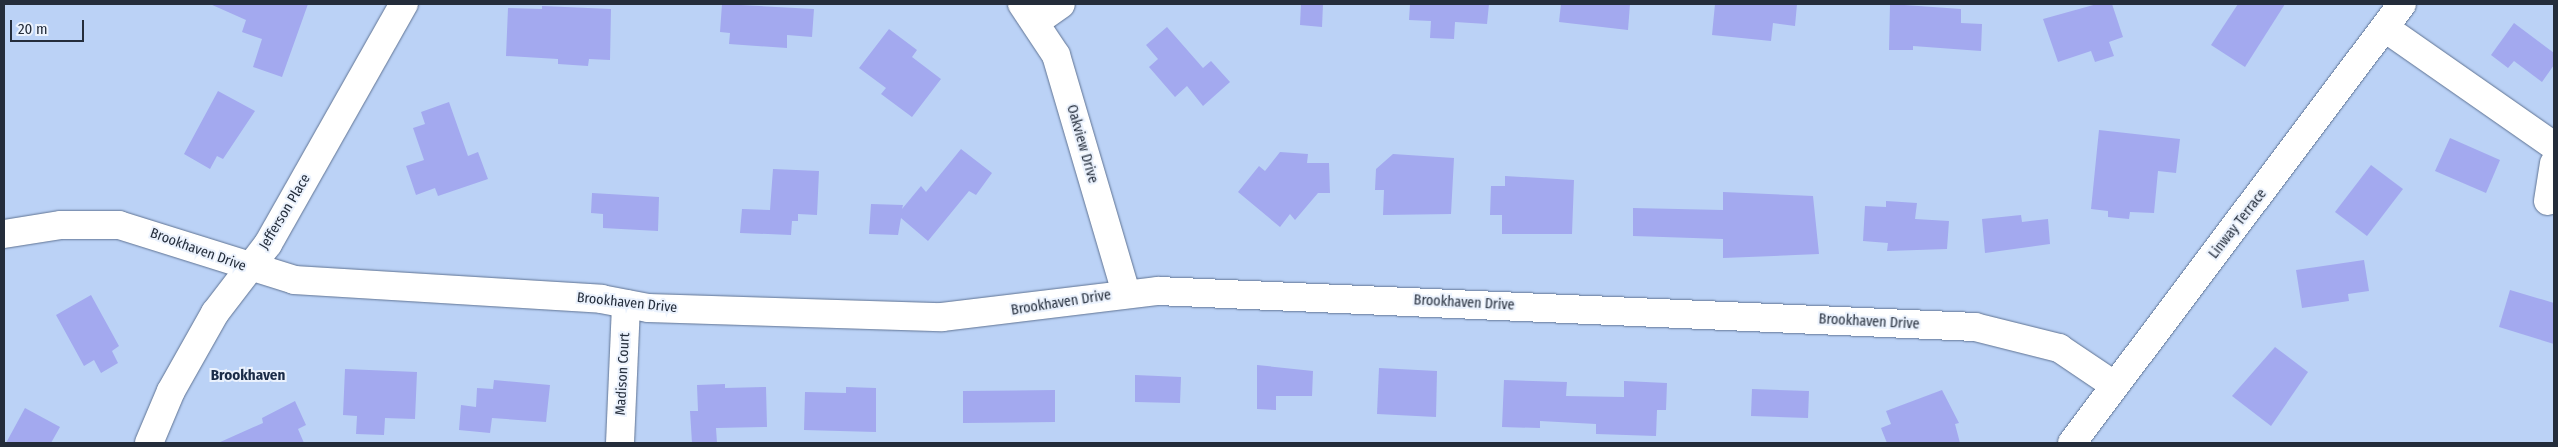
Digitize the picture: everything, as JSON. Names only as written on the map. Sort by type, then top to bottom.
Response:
[{"type":"street","name":"Jefferson Place","points":[[149,443],[171,390],[215,313],[250,269],[404,4]]},
{"type":"street","points":[[1029,12],[1061,4]]},
{"type":"street","name":"Linway Terrace","points":[[2072,443],[2402,4]]},
{"type":"street","name":"Oakview Drive","points":[[1029,12],[1056,55],[1126,293]]},
{"type":"street","points":[[2385,28],[2554,146]]},
{"type":"street","points":[[2548,202],[2554,163]]},
{"type":"street","name":"Brookhaven Drive","points":[[4,234],[61,225],[119,225],[184,242],[250,269],[365,288],[601,299],[626,304],[918,318],[1010,312],[1126,293],[1302,296],[1975,328],[2059,348],[2114,385]]},
{"type":"street","name":"Madison Court","points":[[620,443],[626,304]]},
{"type":"building","points":[[210,4],[308,4],[282,77],[253,67],[262,39],[242,32],[246,20]]},
{"type":"building","points":[[722,4],[814,9],[812,37],[787,35],[787,48],[729,44],[730,33],[720,32]]},
{"type":"building","points":[[1301,4],[1323,4],[1322,27],[1300,25]]},
{"type":"building","points":[[1410,4],[1489,4],[1487,24],[1455,22],[1454,39],[1430,38],[1431,21],[1409,20]]},
{"type":"building","points":[[1561,4],[1630,4],[1628,30],[1559,22]]},
{"type":"building","points":[[1715,4],[1797,4],[1795,26],[1773,23],[1771,41],[1712,35]]},
{"type":"building","points":[[1890,4],[1961,9],[1961,23],[1982,24],[1981,51],[1913,46],[1913,50],[1889,50]]},
{"type":"building","points":[[2097,4],[2112,4],[2123,37],[2109,42],[2114,56],[2095,62],[2091,51],[2058,62],[2043,19]]},
{"type":"building","points":[[2238,4],[2285,4],[2245,67],[2211,45]]},
{"type":"building","points":[[542,6],[611,9],[610,60],[589,59],[588,66],[558,64],[558,59],[506,56],[508,8],[542,9]]},
{"type":"building","points":[[2514,23],[2554,53],[2554,65],[2542,82],[2514,61],[2508,68],[2491,55]]},
{"type":"building","points":[[1167,27],[1203,68],[1211,61],[1230,82],[1203,106],[1187,86],[1175,97],[1149,67],[1158,59],[1146,45]]},
{"type":"building","points":[[889,29],[917,50],[912,57],[941,79],[912,117],[881,94],[886,88],[859,68]]},
{"type":"building","points":[[218,91],[255,111],[223,159],[217,156],[210,169],[184,154]]},
{"type":"building","points":[[449,102],[468,156],[478,152],[488,179],[438,196],[435,188],[416,195],[406,166],[424,160],[413,128],[425,124],[421,112]]},
{"type":"building","points":[[2099,130],[2180,139],[2176,173],[2158,171],[2154,213],[2130,212],[2129,219],[2108,217],[2108,211],[2091,209]]},
{"type":"building","points":[[2450,138],[2500,160],[2486,193],[2435,171]]},
{"type":"building","points":[[961,149],[992,173],[976,195],[969,191],[928,241],[901,218],[898,235],[869,234],[871,204],[903,205],[902,209],[921,186],[926,192]]},
{"type":"building","points":[[1280,152],[1308,154],[1307,163],[1329,163],[1330,193],[1318,193],[1295,220],[1290,214],[1280,227],[1238,192],[1259,166],[1265,171]]},
{"type":"building","points":[[1393,154],[1454,158],[1451,214],[1383,215],[1384,190],[1375,190],[1376,169]]},
{"type":"building","points":[[2371,165],[2403,189],[2367,236],[2335,212]]},
{"type":"building","points":[[773,169],[819,171],[817,215],[798,214],[798,221],[792,221],[791,235],[740,233],[742,209],[770,210]]},
{"type":"building","points":[[1505,176],[1574,180],[1572,234],[1502,234],[1502,215],[1490,215],[1491,186],[1505,186]]},
{"type":"building","points":[[1723,192],[1813,196],[1819,254],[1723,258],[1723,239],[1633,236],[1633,208],[1723,210]]},
{"type":"building","points":[[592,193],[659,197],[658,231],[603,228],[603,214],[591,213]]},
{"type":"building","points":[[1886,201],[1917,203],[1915,219],[1949,221],[1947,249],[1887,251],[1888,243],[1863,241],[1865,206],[1886,207]]},
{"type":"building","points":[[2021,215],[2022,222],[2048,219],[2050,244],[1985,253],[1982,219]]},
{"type":"building","points":[[2364,260],[2369,291],[2348,294],[2349,301],[2302,308],[2296,270]]},
{"type":"building","points":[[2510,290],[2554,303],[2554,344],[2499,327]]},
{"type":"building","points":[[91,295],[119,346],[112,351],[118,363],[101,373],[94,360],[84,366],[56,315]]},
{"type":"building","points":[[2275,347],[2308,372],[2271,426],[2232,396]]},
{"type":"building","points":[[1257,365],[1313,371],[1312,396],[1276,396],[1276,410],[1257,409]]},
{"type":"building","points":[[1379,368],[1437,371],[1436,417],[1377,414]]},
{"type":"building","points":[[345,369],[417,372],[415,419],[385,418],[384,435],[356,434],[357,416],[343,415]]},
{"type":"building","points":[[1135,375],[1181,377],[1180,403],[1135,402]]},
{"type":"building","points":[[494,380],[550,385],[546,422],[492,418],[490,433],[459,430],[461,405],[476,407],[477,388],[493,389]]},
{"type":"building","points":[[1504,380],[1567,382],[1566,396],[1624,397],[1624,381],[1667,383],[1666,410],[1657,410],[1656,436],[1596,434],[1596,424],[1540,421],[1540,428],[1502,427]]},
{"type":"building","points":[[725,384],[725,388],[766,387],[767,427],[716,428],[717,443],[692,443],[690,411],[698,411],[697,385]]},
{"type":"building","points":[[846,387],[876,388],[876,432],[804,430],[805,392],[846,393]]},
{"type":"building","points":[[1752,389],[1809,391],[1808,418],[1751,416]]},
{"type":"building","points":[[1055,390],[1055,422],[963,423],[963,391]]},
{"type":"building","points":[[1942,390],[1959,423],[1955,424],[1960,443],[1887,443],[1881,428],[1891,424],[1886,411]]},
{"type":"building","points":[[295,401],[306,425],[298,429],[304,443],[218,443],[263,423],[262,418]]},
{"type":"building","points":[[25,408],[60,427],[51,443],[6,443]]},
{"type":"district","name":"Brookhaven","points":[[248,376]]}]
